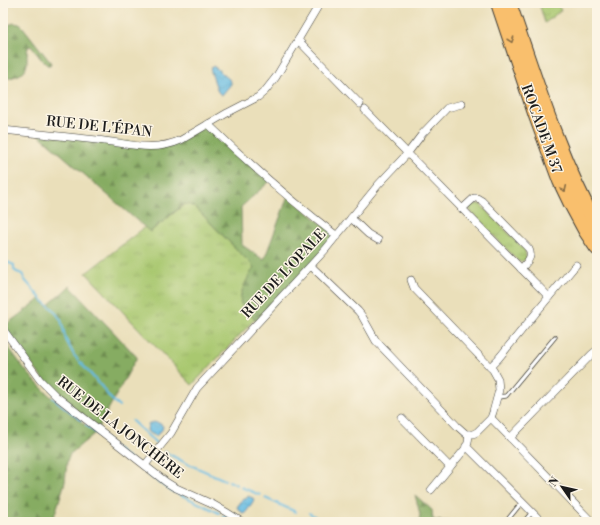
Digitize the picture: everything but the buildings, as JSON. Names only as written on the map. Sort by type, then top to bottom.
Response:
[{"type":"highway","name":"ROCADE M 37","points":[[498,3],[536,116],[560,181],[585,230],[597,248]]},
{"type":"highway","name":"ROCADE M 37","points":[[509,3],[560,147],[572,177],[597,226]]},
{"type":"street","name":"RUE DE L'ÉPAN","points":[[3,130],[100,140],[150,147],[173,143],[262,94],[276,77],[320,3]]},
{"type":"street","points":[[298,40],[360,104]]},
{"type":"street","points":[[337,236],[378,185],[407,154],[423,133],[447,108],[462,104]]},
{"type":"street","points":[[365,110],[549,297]]},
{"type":"street","name":"RUE DE L'OPALE","points":[[145,465],[171,433],[197,388],[311,266],[337,236],[301,208],[208,124]]},
{"type":"street","points":[[462,208],[474,198],[482,201],[530,252],[529,261],[521,269]]},
{"type":"street","points":[[351,218],[368,234],[378,240]]},
{"type":"street","points":[[490,367],[576,265]]},
{"type":"street","points":[[311,266],[354,307],[362,316],[372,336],[457,426],[463,432],[473,434],[491,418],[494,412],[499,390],[498,379],[490,367],[414,288],[411,280]]},
{"type":"street","name":"RUE DE LA JONCHÈRE","points":[[3,329],[47,388],[166,482],[214,505],[242,522]]},
{"type":"street","points":[[510,438],[597,350]]},
{"type":"street","points":[[402,418],[450,467]]},
{"type":"street","points":[[491,418],[592,522]]},
{"type":"street","points":[[431,490],[466,446],[469,434]]},
{"type":"street","points":[[466,446],[542,522]]},
{"type":"lane","points":[[498,397],[506,396],[555,337]]},
{"type":"lane","points":[[509,518],[522,502]]},
{"type":"lane","points":[[524,522],[532,512]]},
{"type":"green space","points":[[539,3],[556,3],[561,10],[545,23]]},
{"type":"green space","points":[[14,23],[22,26],[51,63],[50,65],[47,65],[31,46],[28,47],[27,65],[23,72],[16,76],[3,79],[3,29]]},
{"type":"green space","points":[[208,124],[270,181],[241,207],[242,245],[264,260],[288,196],[337,236],[258,322],[245,310],[241,302],[244,286],[254,267],[195,207],[184,204],[150,232],[38,134],[165,145]]},
{"type":"green space","points":[[473,203],[481,205],[525,250],[527,258],[521,262],[518,261],[471,212],[469,207]]},
{"type":"green space","points":[[185,204],[195,207],[254,267],[241,293],[242,306],[255,319],[192,385],[86,273],[145,227],[150,232]]},
{"type":"green space","points":[[70,286],[137,357],[98,428],[56,396],[3,327],[40,299],[47,306]]},
{"type":"green space","points":[[3,339],[24,369],[39,385],[59,404],[95,433],[70,454],[67,462],[65,482],[54,517],[56,522],[3,522],[3,369],[8,361],[3,354]]},
{"type":"green space","points":[[415,495],[432,510],[433,520],[457,522],[419,522],[420,514]]},
{"type":"water","points":[[213,66],[231,82],[222,95],[218,92],[210,69]]},
{"type":"water","points":[[152,422],[159,423],[163,426],[162,430],[156,436],[147,430],[148,425]]},
{"type":"water","points":[[248,496],[254,500],[244,514],[237,507],[243,499],[246,499]]},
{"type":"waterway","points":[[3,258],[7,262],[14,265],[14,270],[22,274],[24,279],[43,301],[53,309],[61,320],[66,340],[78,360]]},
{"type":"waterway","points":[[80,362],[110,398],[119,406]]},
{"type":"waterway","points":[[53,398],[81,420]]},
{"type":"waterway","points":[[132,421],[156,443]]},
{"type":"waterway","points":[[86,425],[142,469]]},
{"type":"waterway","points":[[165,452],[184,462]]},
{"type":"waterway","points":[[186,463],[225,480]]},
{"type":"waterway","points":[[146,473],[168,489],[219,513]]},
{"type":"waterway","points":[[229,481],[237,485]]},
{"type":"waterway","points":[[241,487],[260,495]]},
{"type":"waterway","points":[[265,498],[296,512]]},
{"type":"waterway","points":[[309,513],[316,517]]},
{"type":"waterway","points":[[223,516],[234,522]]},
{"type":"waterway","points":[[322,519],[327,522]]}]
